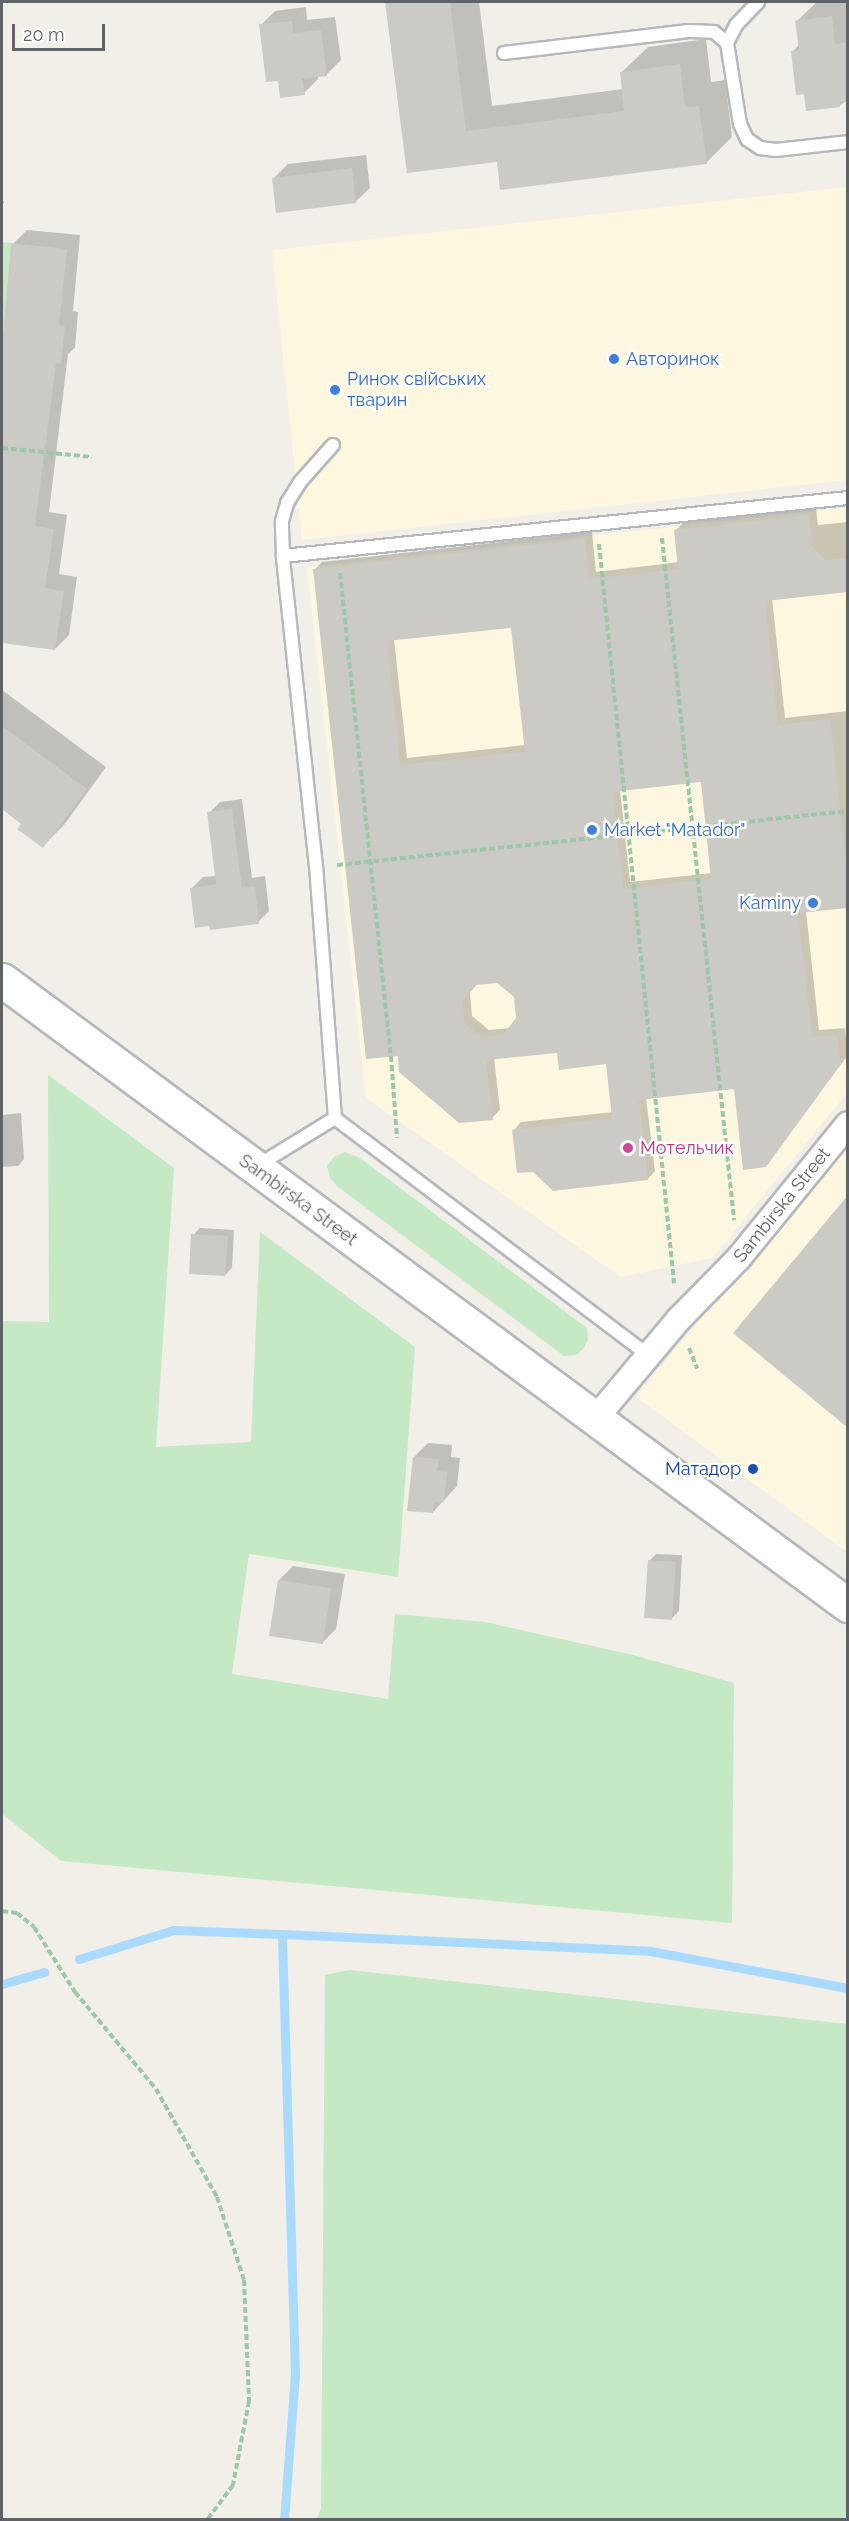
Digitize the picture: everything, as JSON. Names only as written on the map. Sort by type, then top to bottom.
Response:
[{"type":"main road","name":"Sambirska Street","points":[[2,980],[848,1605]]},
{"type":"street","name":"Sambirska Street","points":[[595,1419],[678,1320],[738,1259],[848,1124]]},
{"type":"lane","points":[[758,2],[736,25],[727,43],[740,124],[747,139],[760,148],[776,150],[848,142]]},
{"type":"lane","points":[[504,53],[695,30],[714,32],[727,43]]},
{"type":"lane","points":[[333,445],[301,481],[287,503],[282,520],[283,556],[315,867],[336,1118],[648,1355]]},
{"type":"lane","points":[[283,556],[660,520],[848,498]]},
{"type":"lane","points":[[255,1168],[336,1118]]},
{"type":"path","points":[[2,447],[92,457]]},
{"type":"path","points":[[660,520],[738,1259]]},
{"type":"path","points":[[597,525],[678,1320],[697,1368]]},
{"type":"path","points":[[337,551],[392,1056],[399,1165]]},
{"type":"path","points":[[315,867],[848,811]]},
{"type":"path","points":[[2,1911],[17,1913],[34,1927],[75,1992],[156,2090],[217,2197],[244,2280],[249,2401],[233,2484],[207,2520]]},
{"type":"shaded area","name":"Авторинок","points":[[847,187],[847,480],[302,540],[272,250]]},
{"type":"shaded area","name":"Market \"Matador\"","points":[[847,508],[847,1093],[712,1258],[621,1277],[366,1098],[307,567]]},
{"type":"shaded area","points":[[847,1141],[847,1552],[636,1397]]},
{"type":"green space","points":[[2,242],[11,243],[2,344]]},
{"type":"green space","points":[[48,1075],[174,1168],[156,1447],[251,1442],[260,1232],[415,1347],[398,1577],[249,1554],[232,1674],[388,1699],[395,1614],[485,1622],[633,1655],[734,1683],[732,1923],[61,1861],[2,1814],[2,1321],[49,1322]]},
{"type":"green space","points":[[345,1152],[360,1158],[587,1328],[588,1339],[584,1348],[576,1355],[564,1356],[337,1186],[330,1178],[327,1166],[334,1157]]},
{"type":"green space","points":[[349,1970],[847,2024],[847,2519],[316,2519],[321,2509],[325,1975]]},
{"type":"building","points":[[385,2],[450,2],[466,131],[624,111],[620,72],[680,64],[685,107],[699,106],[707,164],[500,190],[497,162],[407,173]]},
{"type":"building","points":[[832,16],[835,44],[848,42],[848,101],[840,102],[840,107],[806,111],[804,94],[796,95],[791,51],[799,50],[795,21]]},
{"type":"building","points":[[292,21],[293,33],[321,30],[327,76],[302,79],[305,95],[280,98],[278,81],[266,82],[259,24]]},
{"type":"building","points":[[352,168],[356,203],[276,213],[272,178]]},
{"type":"building","points":[[11,243],[67,249],[59,325],[65,326],[61,364],[56,363],[35,526],[54,529],[45,588],[64,591],[55,650],[2,643],[2,344]]},
{"type":"building","name":"Market \"Matador\"","points":[[809,515],[812,546],[825,560],[848,558],[848,592],[765,601],[778,725],[830,719],[848,881],[848,908],[798,913],[812,1037],[837,1035],[841,1064],[766,1167],[743,1170],[734,1089],[639,1100],[648,1180],[553,1191],[533,1172],[517,1173],[512,1130],[612,1118],[606,1064],[559,1070],[557,1053],[486,1060],[493,1120],[459,1123],[399,1072],[398,1056],[366,1059],[313,569],[585,539],[589,579],[678,569],[674,530]],"holes":[[[511,628],[525,752],[400,765],[387,641]],[[701,782],[711,879],[623,889],[612,792]],[[497,983],[514,997],[516,1018],[503,1035],[481,1037],[465,1023],[462,1002],[476,985]]]},
{"type":"building","points":[[2,726],[87,789],[43,848],[17,829],[21,824],[2,809]]},
{"type":"building","points":[[232,809],[242,888],[255,886],[259,924],[210,930],[209,926],[195,928],[190,888],[216,884],[207,812]]},
{"type":"building","points":[[848,1195],[848,1428],[733,1333]]},
{"type":"building","points":[[191,1234],[228,1236],[225,1276],[189,1274]]},
{"type":"building","points":[[413,1457],[439,1459],[437,1471],[447,1472],[444,1502],[434,1502],[433,1513],[407,1511]]},
{"type":"building","points":[[648,1560],[676,1562],[672,1620],[644,1618]]},
{"type":"building","points":[[278,1580],[331,1588],[323,1644],[269,1636]]},
{"type":"waterway","points":[[79,1959],[173,1930],[282,1934]]},
{"type":"waterway","points":[[284,2520],[295,2375],[282,1934],[650,1951],[848,1988]]},
{"type":"waterway","points":[[2,1984],[44,1972]]},
{"type":"place","name":"Авторинок","points":[[614,359]]},
{"type":"place","name":"Ринок свійських тварин","points":[[335,390]]},
{"type":"place","name":"Market \"Matador\"","points":[[592,830]]},
{"type":"place","name":"Kaminy","points":[[813,903]]},
{"type":"place","name":"Мотельчик","points":[[628,1148]]},
{"type":"place","name":"Матадор","points":[[753,1469]]}]
